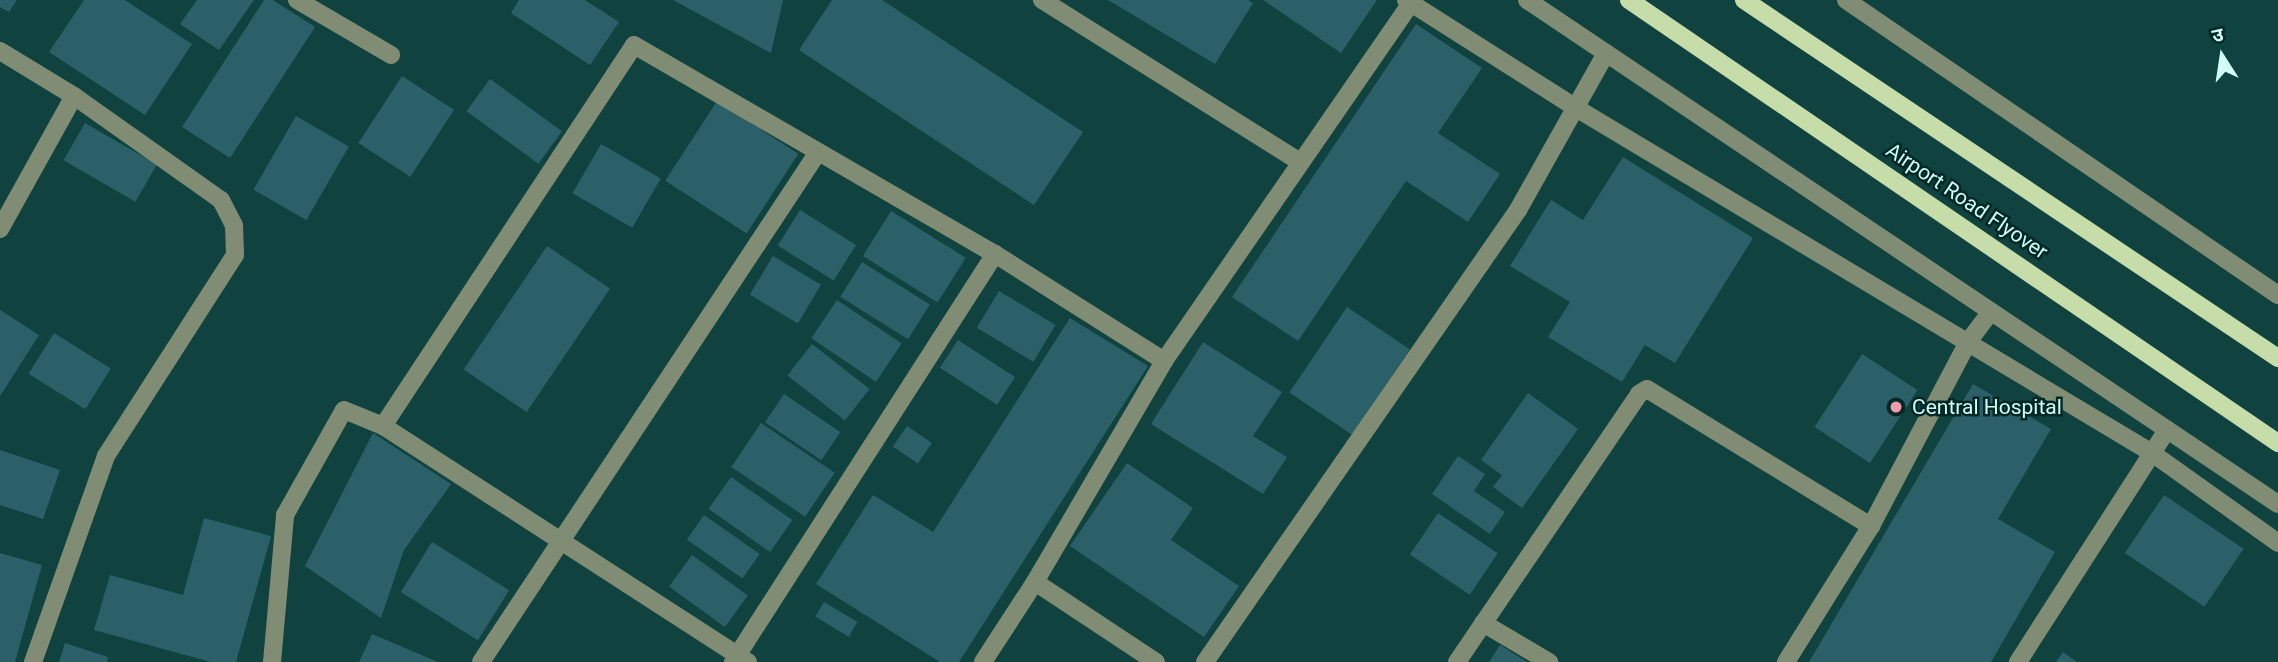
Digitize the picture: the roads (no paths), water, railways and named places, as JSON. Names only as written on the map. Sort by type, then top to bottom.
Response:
[{"type":"main road","name":"Airport Road Flyover","points":[[1629,0],[2278,443]]},
{"type":"main road","name":"Airport Road Flyover","points":[[1744,0],[2230,325],[2275,350]]},
{"type":"street","points":[[297,0],[391,55]]},
{"type":"street","points":[[1042,0],[1300,162]]},
{"type":"street","points":[[1527,0],[2278,504]]},
{"type":"street","points":[[1846,0],[2278,295]]},
{"type":"street","points":[[983,662],[1035,582],[1164,361],[1410,1],[1576,108],[2152,453],[2278,543]]},
{"type":"street","points":[[383,426],[634,45],[995,254],[1164,361]]},
{"type":"street","points":[[0,51],[74,96],[221,200],[234,225],[235,255],[106,456],[33,662]]},
{"type":"street","points":[[1205,662],[1518,211],[1606,53]]},
{"type":"street","points":[[2,221],[74,96]]},
{"type":"street","points":[[481,662],[818,152]]},
{"type":"street","points":[[272,662],[285,515],[344,410],[383,426],[562,541],[739,660],[995,254]]},
{"type":"street","points":[[1786,662],[1871,526],[1968,342],[1991,312]]},
{"type":"street","points":[[1457,662],[1639,394],[1647,389],[1653,389],[1871,526]]},
{"type":"street","points":[[2018,662],[2167,430]]},
{"type":"street","points":[[1035,582],[1156,662]]},
{"type":"street","points":[[1483,623],[1549,662]]},
{"type":"place","name":"Central Hospital","points":[[1896,407]]}]
